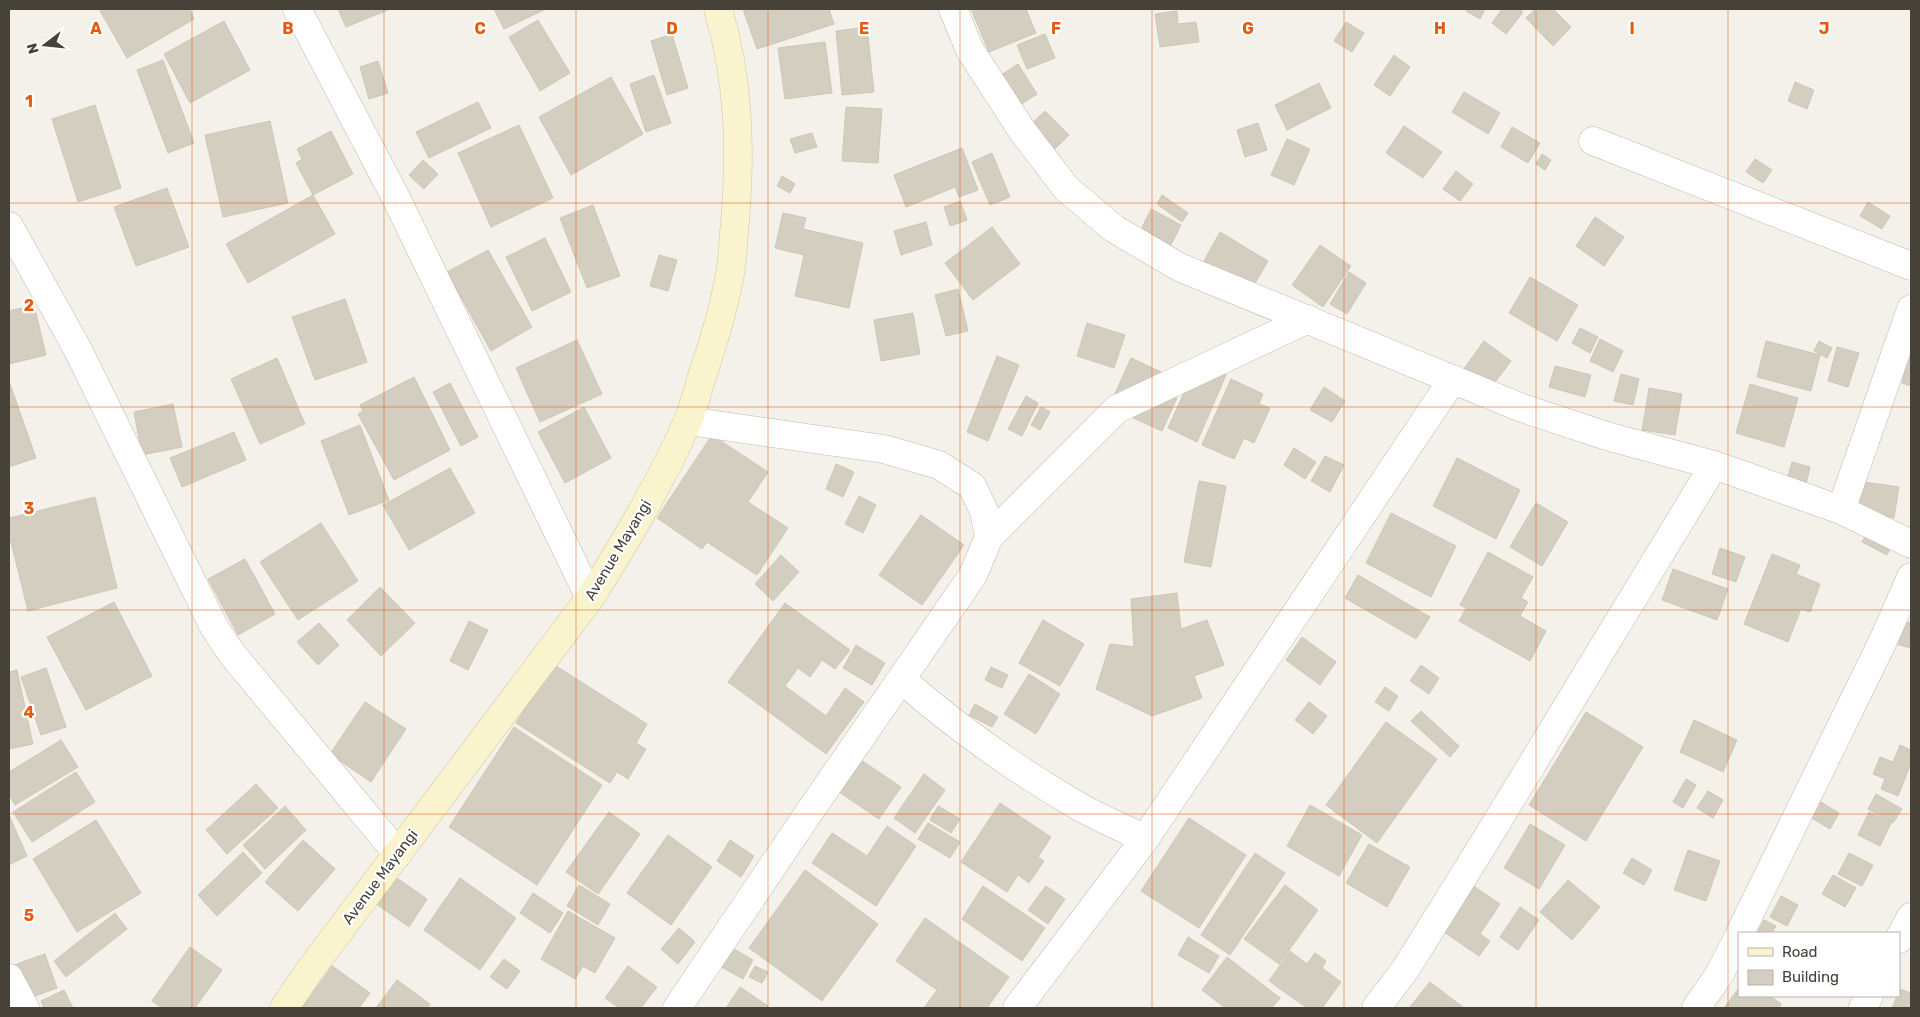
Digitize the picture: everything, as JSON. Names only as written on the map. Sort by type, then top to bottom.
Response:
[{"type":"street","points":[[297,9],[396,198],[590,598]]},
{"type":"street","name":"Avenue Mayangi","points":[[284,1008],[312,967],[590,598],[624,544],[688,421],[712,348],[730,273],[736,203],[739,142],[736,89],[725,32],[718,9]]},
{"type":"street","points":[[953,9],[970,50],[1021,129],[1066,188],[1113,228],[1179,267],[1522,408],[1610,437],[1714,465],[1841,510],[1911,544]]},
{"type":"street","points":[[1593,141],[1911,266]]},
{"type":"street","points":[[9,226],[77,348],[214,626],[232,654],[398,854]]},
{"type":"street","points":[[1841,510],[1911,309]]},
{"type":"street","points":[[677,1008],[973,575],[989,537],[1117,408],[1308,319]]},
{"type":"street","points":[[1017,1008],[1145,839],[1453,379]]},
{"type":"street","points":[[688,421],[884,449],[939,465],[972,486],[984,511],[989,537]]},
{"type":"street","points":[[1376,1008],[1406,970],[1714,465]]},
{"type":"street","points":[[1740,932],[1862,684],[1911,578]]},
{"type":"street","points":[[901,679],[956,726],[1033,778],[1082,808],[1145,839]]},
{"type":"street","points":[[1900,937],[1911,917]]},
{"type":"street","points":[[1696,1008],[1719,975],[1738,937]]},
{"type":"street","points":[[9,978],[25,1008]]},
{"type":"building","points":[[99,9],[189,9],[194,19],[127,58]]},
{"type":"building","points":[[338,9],[390,9],[346,27]]},
{"type":"building","points":[[494,9],[546,9],[504,29]]},
{"type":"building","points":[[743,9],[829,9],[834,24],[757,49]]},
{"type":"building","points":[[971,9],[1026,9],[1036,33],[989,52]]},
{"type":"building","points":[[1467,9],[1485,9],[1480,19],[1466,11]]},
{"type":"building","points":[[1502,9],[1519,9],[1523,12],[1506,34],[1492,23]]},
{"type":"building","points":[[1535,9],[1553,9],[1571,27],[1553,46],[1526,18]]},
{"type":"building","points":[[1177,11],[1178,24],[1196,22],[1199,42],[1160,47],[1155,14]]},
{"type":"building","points":[[538,20],[570,73],[540,91],[509,37]]},
{"type":"building","points":[[224,21],[250,70],[190,103],[164,54]]},
{"type":"building","points":[[1346,22],[1364,33],[1352,52],[1334,41]]},
{"type":"building","points":[[867,27],[874,92],[842,95],[836,31]]},
{"type":"building","points":[[672,34],[688,88],[667,95],[651,41]]},
{"type":"building","points":[[1045,34],[1055,58],[1027,69],[1017,45]]},
{"type":"building","points":[[825,42],[832,93],[785,99],[778,48]]},
{"type":"building","points":[[1394,55],[1410,67],[1390,96],[1374,85]]},
{"type":"building","points":[[163,60],[194,143],[168,153],[137,70]]},
{"type":"building","points":[[378,61],[388,93],[369,99],[360,67]]},
{"type":"building","points":[[1018,64],[1037,94],[1005,115],[986,85]]},
{"type":"building","points":[[654,75],[671,123],[646,132],[630,84]]},
{"type":"building","points":[[611,77],[643,134],[571,175],[539,117]]},
{"type":"building","points":[[1795,82],[1814,90],[1807,109],[1788,101]]},
{"type":"building","points":[[1319,83],[1331,108],[1287,130],[1275,105]]},
{"type":"building","points":[[1464,92],[1500,113],[1488,134],[1452,112]]},
{"type":"building","points":[[478,102],[491,128],[429,158],[416,132]]},
{"type":"building","points":[[95,105],[121,188],[78,202],[52,119]]},
{"type":"building","points":[[846,107],[882,109],[878,163],[842,161]]},
{"type":"building","points":[[1045,111],[1069,135],[1049,155],[1025,130]]},
{"type":"building","points":[[270,121],[288,203],[223,217],[205,135]]},
{"type":"building","points":[[1258,123],[1267,150],[1245,157],[1237,130]]},
{"type":"building","points":[[519,125],[553,198],[491,227],[458,153]]},
{"type":"building","points":[[1404,126],[1442,152],[1423,178],[1386,153]]},
{"type":"building","points":[[1512,127],[1540,143],[1528,163],[1501,147]]},
{"type":"building","points":[[331,131],[353,174],[313,195],[296,163],[302,159],[297,149]]},
{"type":"building","points":[[812,133],[817,147],[795,153],[790,139]]},
{"type":"building","points":[[1287,139],[1310,149],[1294,185],[1271,175]]},
{"type":"building","points":[[962,148],[978,190],[959,197],[955,187],[906,207],[894,175]]},
{"type":"building","points":[[992,153],[1010,197],[990,205],[972,162]]},
{"type":"building","points":[[1542,154],[1551,160],[1545,170],[1536,164]]},
{"type":"building","points":[[1755,159],[1772,170],[1763,183],[1746,172]]},
{"type":"building","points":[[423,160],[438,174],[424,189],[409,175]]},
{"type":"building","points":[[1456,171],[1473,184],[1460,201],[1443,189]]},
{"type":"building","points":[[782,176],[795,184],[790,193],[777,186]]},
{"type":"building","points":[[167,188],[189,247],[136,266],[114,207]]},
{"type":"building","points":[[313,195],[335,234],[248,283],[226,244]]},
{"type":"building","points":[[1162,195],[1188,213],[1182,222],[1157,204]]},
{"type":"building","points":[[960,201],[967,220],[950,226],[944,207]]},
{"type":"building","points":[[1868,202],[1890,216],[1882,229],[1860,216]]},
{"type":"building","points":[[593,205],[620,276],[587,288],[560,218]]},
{"type":"building","points":[[1151,209],[1181,225],[1166,255],[1136,240]]},
{"type":"building","points":[[783,213],[806,218],[803,229],[863,243],[849,308],[795,296],[804,255],[775,248]]},
{"type":"building","points":[[1595,217],[1624,237],[1604,266],[1576,246]]},
{"type":"building","points":[[926,222],[932,245],[901,255],[894,231]]},
{"type":"building","points":[[992,227],[1020,264],[973,300],[945,263]]},
{"type":"building","points":[[1220,232],[1268,261],[1251,290],[1204,261]]},
{"type":"building","points":[[545,238],[571,292],[532,311],[506,257]]},
{"type":"building","points":[[1320,245],[1351,266],[1323,307],[1292,285]]},
{"type":"building","points":[[488,250],[532,327],[491,351],[447,272]]},
{"type":"building","points":[[659,255],[677,260],[668,291],[650,286]]},
{"type":"building","points":[[1349,272],[1366,283],[1347,314],[1330,304]]},
{"type":"building","points":[[1530,277],[1578,305],[1557,341],[1509,313]]},
{"type":"building","points":[[958,289],[968,331],[946,336],[935,295]]},
{"type":"building","points":[[345,299],[367,362],[315,380],[292,317]]},
{"type":"building","points":[[34,305],[46,355],[9,364],[9,311]]},
{"type":"building","points":[[913,313],[920,354],[881,361],[874,320]]},
{"type":"building","points":[[1087,323],[1125,335],[1114,368],[1077,356]]},
{"type":"building","points":[[1580,328],[1598,337],[1590,353],[1572,343]]},
{"type":"building","points":[[1600,339],[1623,351],[1613,372],[1590,361]]},
{"type":"building","points":[[577,340],[602,394],[540,422],[516,368]]},
{"type":"building","points":[[1484,341],[1511,361],[1481,401],[1455,381]]},
{"type":"building","points":[[1766,341],[1820,355],[1811,391],[1757,377]]},
{"type":"building","points":[[1819,341],[1832,348],[1827,358],[1814,351]]},
{"type":"building","points":[[1911,344],[1911,386],[1902,383]]},
{"type":"building","points":[[1837,347],[1859,353],[1848,387],[1828,381]]},
{"type":"building","points":[[997,356],[1019,365],[988,441],[967,432]]},
{"type":"building","points":[[277,358],[305,424],[260,444],[231,379]]},
{"type":"building","points":[[1131,358],[1172,377],[1165,392],[1177,398],[1162,431],[1109,407]]},
{"type":"building","points":[[1198,362],[1226,375],[1197,442],[1168,428]]},
{"type":"building","points":[[1555,366],[1591,375],[1585,397],[1549,387]]},
{"type":"building","points":[[1621,374],[1639,379],[1633,405],[1614,401]]},
{"type":"building","points":[[414,377],[450,450],[394,480],[358,414],[363,411],[360,405]]},
{"type":"building","points":[[1231,379],[1263,394],[1259,404],[1270,408],[1254,443],[1244,438],[1234,459],[1202,445]]},
{"type":"building","points":[[9,381],[36,458],[9,467]]},
{"type":"building","points":[[450,383],[478,437],[461,446],[433,392]]},
{"type":"building","points":[[1750,384],[1798,398],[1784,447],[1736,433]]},
{"type":"building","points":[[1324,387],[1345,401],[1332,422],[1310,410]]},
{"type":"building","points":[[1649,388],[1682,394],[1675,435],[1642,430]]},
{"type":"building","points":[[1026,396],[1038,403],[1022,436],[1008,429]]},
{"type":"building","points":[[173,404],[182,447],[142,455],[134,412]]},
{"type":"building","points":[[584,407],[611,458],[565,483],[538,432]]},
{"type":"building","points":[[1041,407],[1050,412],[1040,430],[1031,425]]},
{"type":"building","points":[[360,425],[389,500],[349,515],[321,441]]},
{"type":"building","points":[[234,432],[246,460],[182,487],[170,458]]},
{"type":"building","points":[[712,435],[768,472],[748,502],[788,528],[757,575],[707,542],[702,549],[657,518]]},
{"type":"building","points":[[1294,448],[1316,462],[1305,479],[1284,465]]},
{"type":"building","points":[[1325,456],[1344,465],[1330,492],[1311,481]]},
{"type":"building","points":[[1457,458],[1520,490],[1496,539],[1433,506]]},
{"type":"building","points":[[1792,462],[1810,467],[1802,501],[1782,496]]},
{"type":"building","points":[[836,464],[854,472],[843,497],[826,489]]},
{"type":"building","points":[[450,468],[475,513],[409,550],[383,505]]},
{"type":"building","points":[[1199,481],[1226,486],[1211,567],[1184,562]]},
{"type":"building","points":[[1857,481],[1899,487],[1894,518],[1853,512]]},
{"type":"building","points":[[859,496],[876,505],[863,533],[845,524]]},
{"type":"building","points":[[95,497],[117,588],[28,611],[9,534],[9,518]]},
{"type":"building","points":[[1536,503],[1568,522],[1542,566],[1510,547]]},
{"type":"building","points":[[1391,513],[1456,546],[1431,597],[1366,563]]},
{"type":"building","points":[[921,515],[964,545],[922,605],[879,575]]},
{"type":"building","points":[[321,523],[358,581],[298,620],[260,562]]},
{"type":"building","points":[[1869,529],[1894,541],[1887,555],[1862,542]]},
{"type":"building","points":[[1720,548],[1745,557],[1736,582],[1712,574]]},
{"type":"building","points":[[1488,552],[1533,577],[1521,598],[1528,602],[1520,616],[1546,631],[1530,661],[1459,621],[1466,608],[1460,605]]},
{"type":"building","points":[[1772,554],[1800,565],[1796,574],[1820,584],[1810,612],[1801,609],[1788,642],[1744,624]]},
{"type":"building","points":[[781,555],[799,572],[773,601],[755,584]]},
{"type":"building","points":[[245,559],[275,614],[238,635],[208,579]]},
{"type":"building","points":[[1673,569],[1728,589],[1717,620],[1662,600]]},
{"type":"building","points":[[1358,575],[1430,617],[1416,639],[1345,598]]},
{"type":"building","points":[[380,587],[415,623],[381,656],[347,620]]},
{"type":"building","points":[[1177,593],[1181,629],[1207,620],[1224,665],[1194,676],[1202,698],[1152,716],[1096,689],[1110,644],[1134,647],[1131,599]]},
{"type":"building","points":[[114,602],[152,676],[86,710],[47,637]]},
{"type":"building","points":[[785,603],[850,650],[835,669],[822,660],[810,677],[798,668],[785,686],[826,716],[845,688],[864,702],[826,754],[728,682]]},
{"type":"building","points":[[1892,619],[1911,623],[1911,648],[1887,642]]},
{"type":"building","points":[[1043,620],[1084,644],[1060,686],[1019,663]]},
{"type":"building","points":[[469,621],[488,630],[468,670],[450,661]]},
{"type":"building","points":[[319,623],[339,645],[318,665],[297,642]]},
{"type":"building","points":[[1302,637],[1336,662],[1320,685],[1286,660]]},
{"type":"building","points":[[856,645],[885,663],[872,685],[843,668]]},
{"type":"building","points":[[553,664],[647,724],[636,743],[646,749],[628,779],[617,772],[610,783],[516,723]]},
{"type":"building","points":[[1421,665],[1439,678],[1429,694],[1410,681]]},
{"type":"building","points":[[991,667],[1008,675],[1002,688],[985,680]]},
{"type":"building","points":[[46,668],[66,727],[41,735],[21,677]]},
{"type":"building","points":[[17,670],[33,744],[9,749],[9,672]]},
{"type":"building","points":[[1029,674],[1060,694],[1036,734],[1004,714]]},
{"type":"building","points":[[1385,687],[1398,696],[1389,711],[1375,702]]},
{"type":"building","points":[[365,702],[406,729],[371,782],[330,754]]},
{"type":"building","points":[[1309,702],[1327,716],[1313,734],[1295,720]]},
{"type":"building","points":[[975,704],[998,717],[992,727],[969,715]]},
{"type":"building","points":[[1421,711],[1459,746],[1450,757],[1411,721]]},
{"type":"building","points":[[1586,712],[1643,747],[1586,841],[1529,805]]},
{"type":"building","points":[[1694,720],[1737,740],[1723,772],[1680,752]]},
{"type":"building","points":[[1386,722],[1437,759],[1377,843],[1326,805]]},
{"type":"building","points":[[514,727],[602,785],[537,885],[449,827]]},
{"type":"building","points":[[61,740],[78,767],[15,805],[9,794],[9,772]]},
{"type":"building","points":[[1900,745],[1911,750],[1911,763],[1898,796],[1881,789],[1885,779],[1873,774],[1880,757],[1893,762]]},
{"type":"building","points":[[861,760],[901,787],[879,819],[839,792]]},
{"type":"building","points":[[76,772],[95,802],[32,842],[13,812]]},
{"type":"building","points":[[924,774],[945,790],[915,833],[894,818]]},
{"type":"building","points":[[1686,779],[1696,785],[1683,808],[1673,802]]},
{"type":"building","points":[[256,784],[278,808],[227,854],[206,830]]},
{"type":"building","points":[[1708,791],[1723,800],[1713,818],[1697,808]]},
{"type":"building","points":[[1876,794],[1902,809],[1893,823],[1868,809]]},
{"type":"building","points":[[1819,801],[1839,813],[1830,829],[1810,817]]},
{"type":"building","points":[[1000,803],[1051,837],[1038,857],[1044,861],[1029,883],[1018,875],[1007,892],[961,862]]},
{"type":"building","points":[[1310,805],[1362,835],[1339,876],[1287,846]]},
{"type":"building","points":[[285,806],[306,830],[265,869],[243,845]]},
{"type":"building","points":[[938,806],[960,819],[951,833],[930,820]]},
{"type":"building","points":[[609,812],[640,834],[598,894],[566,872]]},
{"type":"building","points":[[1869,812],[1891,823],[1880,846],[1858,835]]},
{"type":"building","points":[[9,815],[27,856],[9,865]]},
{"type":"building","points":[[1189,818],[1246,855],[1199,928],[1141,891]]},
{"type":"building","points":[[96,820],[141,893],[77,932],[33,859]]},
{"type":"building","points":[[928,823],[960,842],[950,858],[918,839]]},
{"type":"building","points":[[1530,824],[1565,845],[1539,889],[1504,868]]},
{"type":"building","points":[[887,826],[916,846],[876,906],[812,863],[832,833],[867,856]]},
{"type":"building","points":[[668,835],[712,867],[671,925],[627,893]]},
{"type":"building","points":[[303,840],[335,869],[298,911],[265,882]]},
{"type":"building","points":[[730,840],[754,856],[741,877],[717,861]]},
{"type":"building","points":[[1369,844],[1410,867],[1387,907],[1346,883]]},
{"type":"building","points":[[1688,850],[1720,861],[1706,901],[1674,890]]},
{"type":"building","points":[[243,852],[262,873],[217,916],[198,895]]},
{"type":"building","points":[[1255,853],[1285,873],[1230,955],[1201,935]]},
{"type":"building","points":[[1849,853],[1873,865],[1862,886],[1838,874]]},
{"type":"building","points":[[1632,858],[1652,870],[1644,885],[1623,873]]},
{"type":"building","points":[[805,870],[878,924],[822,1001],[749,948]]},
{"type":"building","points":[[1833,875],[1856,888],[1845,907],[1822,894]]},
{"type":"building","points":[[394,876],[427,899],[409,927],[375,903]]},
{"type":"building","points":[[460,878],[516,918],[480,970],[424,930]]},
{"type":"building","points":[[1568,880],[1600,907],[1572,940],[1540,912]]},
{"type":"building","points":[[1469,883],[1500,904],[1480,934],[1490,941],[1479,956],[1438,928]]},
{"type":"building","points":[[579,885],[610,904],[598,925],[567,906]]},
{"type":"building","points":[[1285,885],[1318,910],[1279,964],[1244,939]]},
{"type":"building","points":[[983,886],[1045,928],[1022,961],[962,919]]},
{"type":"building","points":[[1046,886],[1065,899],[1048,924],[1028,910]]},
{"type":"building","points":[[533,893],[563,913],[550,933],[520,913]]},
{"type":"building","points":[[1781,896],[1798,905],[1787,926],[1770,917]]},
{"type":"building","points":[[1520,907],[1539,920],[1518,950],[1500,937]]},
{"type":"building","points":[[568,911],[615,938],[595,973],[583,966],[575,979],[541,959]]},
{"type":"building","points":[[115,913],[127,929],[66,977],[54,961]]},
{"type":"building","points":[[925,918],[1009,977],[987,1008],[924,1008],[937,990],[896,961]]},
{"type":"building","points":[[1764,920],[1776,926],[1773,932],[1758,932]]},
{"type":"building","points":[[679,928],[695,942],[678,964],[661,949]]},
{"type":"building","points":[[1188,937],[1219,956],[1209,973],[1178,955]]},
{"type":"building","points":[[727,945],[753,960],[743,979],[716,964]]},
{"type":"building","points":[[190,947],[222,970],[195,1008],[162,1008],[152,1001]]},
{"type":"building","points":[[1290,951],[1307,964],[1315,953],[1326,961],[1322,968],[1341,982],[1322,1008],[1307,1008],[1269,981]]},
{"type":"building","points":[[45,954],[57,988],[27,999],[14,965]]},
{"type":"building","points":[[1227,957],[1280,998],[1272,1008],[1225,1008],[1202,990]]},
{"type":"building","points":[[504,959],[520,971],[507,989],[490,977]]},
{"type":"building","points":[[332,966],[370,993],[359,1008],[302,1008]]},
{"type":"building","points":[[628,966],[657,987],[641,1008],[619,1008],[605,998]]},
{"type":"building","points":[[755,966],[768,972],[762,983],[749,977]]},
{"type":"building","points":[[397,980],[430,1004],[427,1008],[376,1008]]},
{"type":"building","points":[[1430,982],[1464,1008],[1409,1008]]},
{"type":"building","points":[[740,987],[768,1006],[766,1008],[726,1008]]},
{"type":"building","points":[[1738,989],[1738,997],[1771,997],[1781,1004],[1779,1008],[1724,1008]]},
{"type":"building","points":[[1900,989],[1911,993],[1911,1008],[1892,1008],[1897,997],[1900,997]]},
{"type":"building","points":[[64,990],[73,1008],[44,1008],[41,1001]]}]
